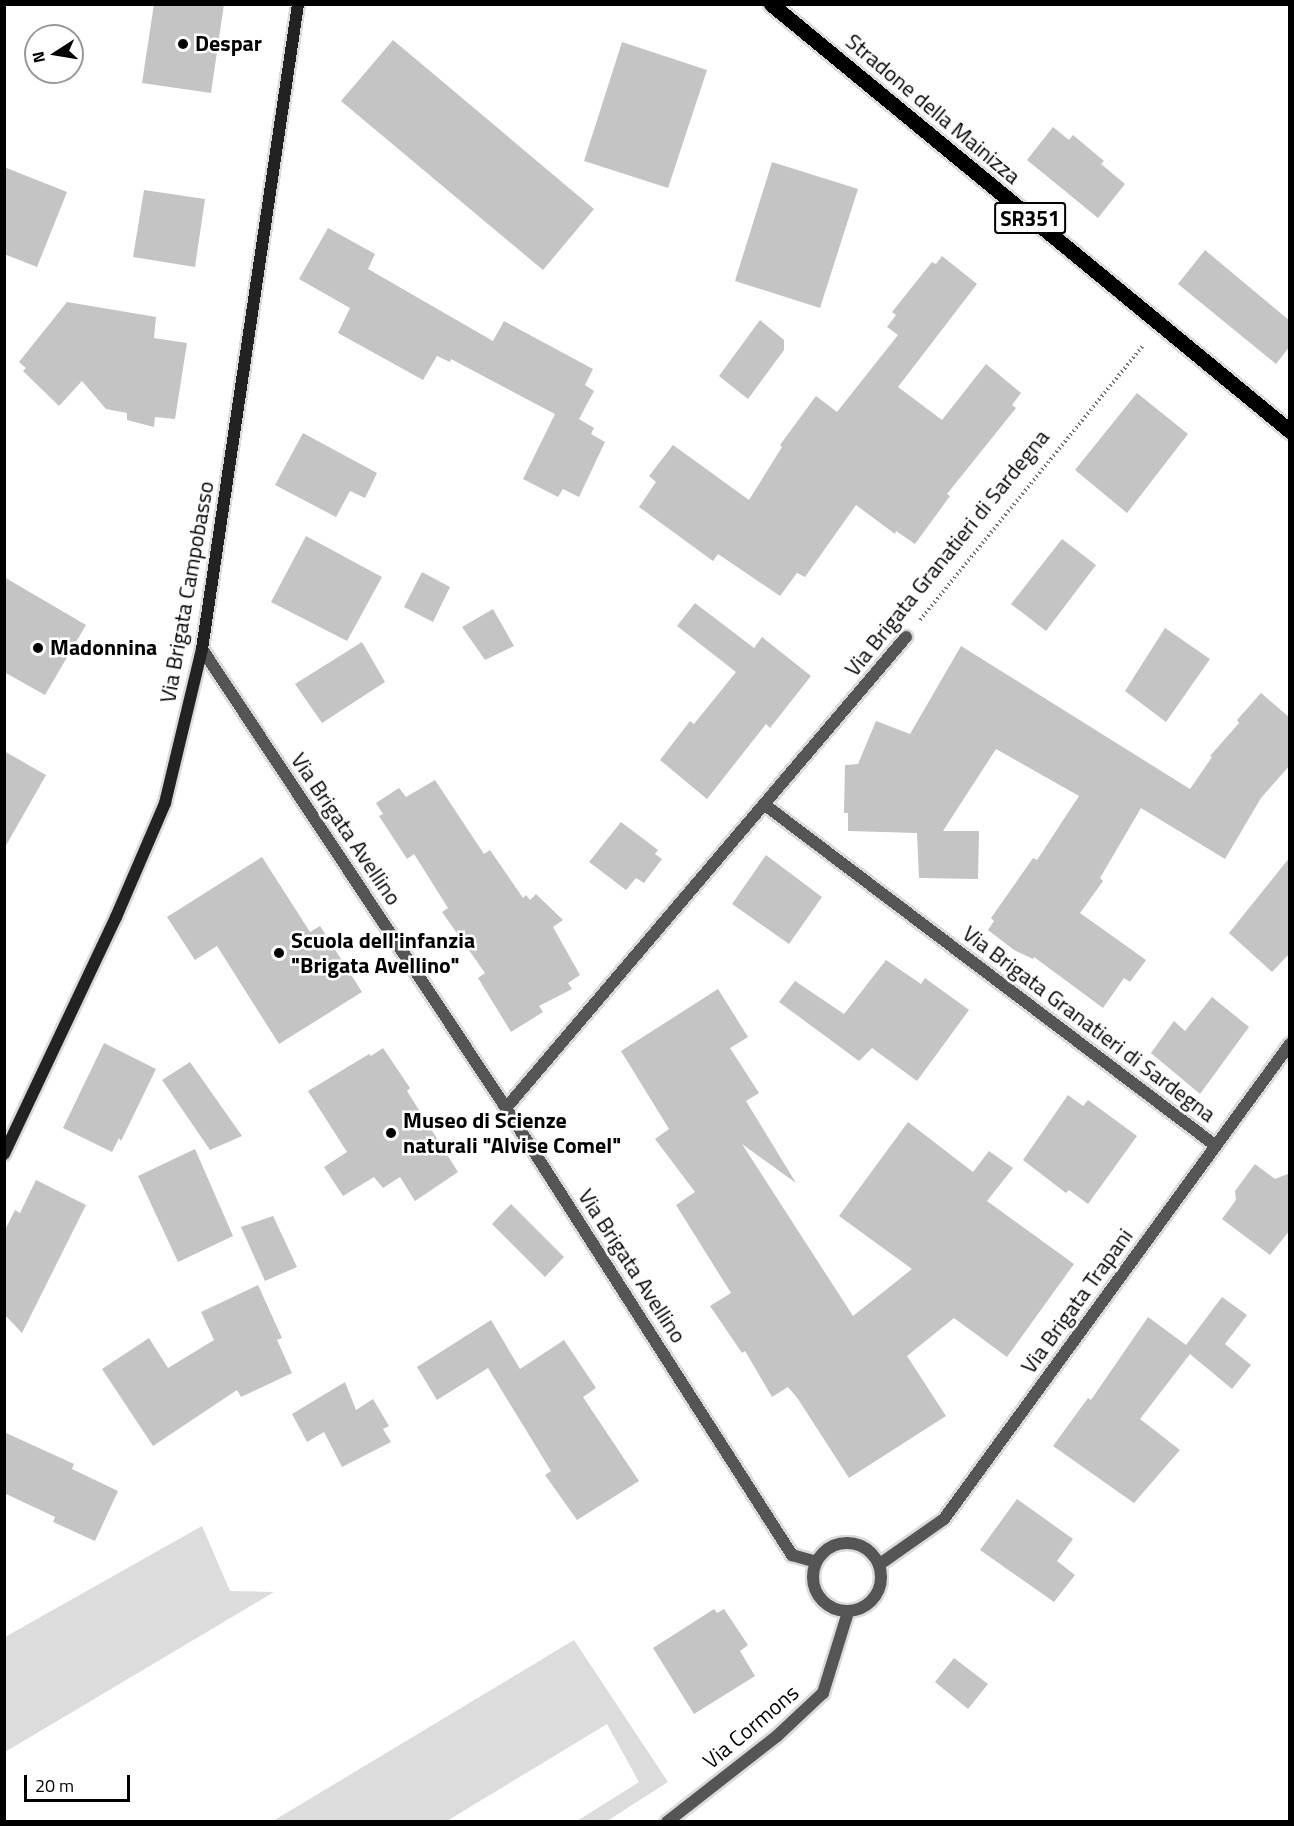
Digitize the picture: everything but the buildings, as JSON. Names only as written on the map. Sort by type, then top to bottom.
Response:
[{"type":"main road","name":"Via Brigata Campobasso","points":[[4,1154],[116,917],[165,803],[202,649],[298,4]]},
{"type":"main road","name":"Stradone della Mainizza","points":[[771,4],[1290,431]]},
{"type":"street","name":"Via Brigata Granatieri di Sardegna","points":[[506,1108],[906,637]]},
{"type":"street","name":"Via Brigata Avellino","points":[[202,649],[506,1108],[792,1555],[816,1562]]},
{"type":"street","name":"Via Brigata Granatieri di Sardegna","points":[[765,805],[1215,1146]]},
{"type":"street","name":"Via Brigata Trapani","points":[[880,1564],[944,1520],[1290,1044]]},
{"type":"street","points":[[850,1542],[862,1546],[873,1554],[880,1564],[880,1589],[872,1602],[862,1608],[848,1612],[835,1609],[822,1601],[815,1590],[813,1575],[816,1562],[825,1550],[836,1544],[850,1542]]},
{"type":"street","name":"Via Cormons","points":[[673,1820],[777,1736],[823,1693],[848,1612]]},
{"type":"path","name":"Via Brigata Granatieri di Sardegna","points":[[906,637],[1160,325]]},
{"type":"shaded area","points":[[202,1526],[230,1591],[274,1592],[5,1752],[5,1637]]},
{"type":"shaded area","points":[[574,1640],[668,1782],[607,1821],[577,1821],[639,1782],[607,1724],[447,1821],[273,1821]]},
{"type":"place","name":"Despar","points":[[183,44]]},
{"type":"place","name":"Madonnina","points":[[38,648]]},
{"type":"place","name":"Scuola dell'infanzia \"Brigata Avellino\"","points":[[279,953]]},
{"type":"place","name":"Museo di Scienze naturali \"Alvise Comel\"","points":[[391,1133]]}]
